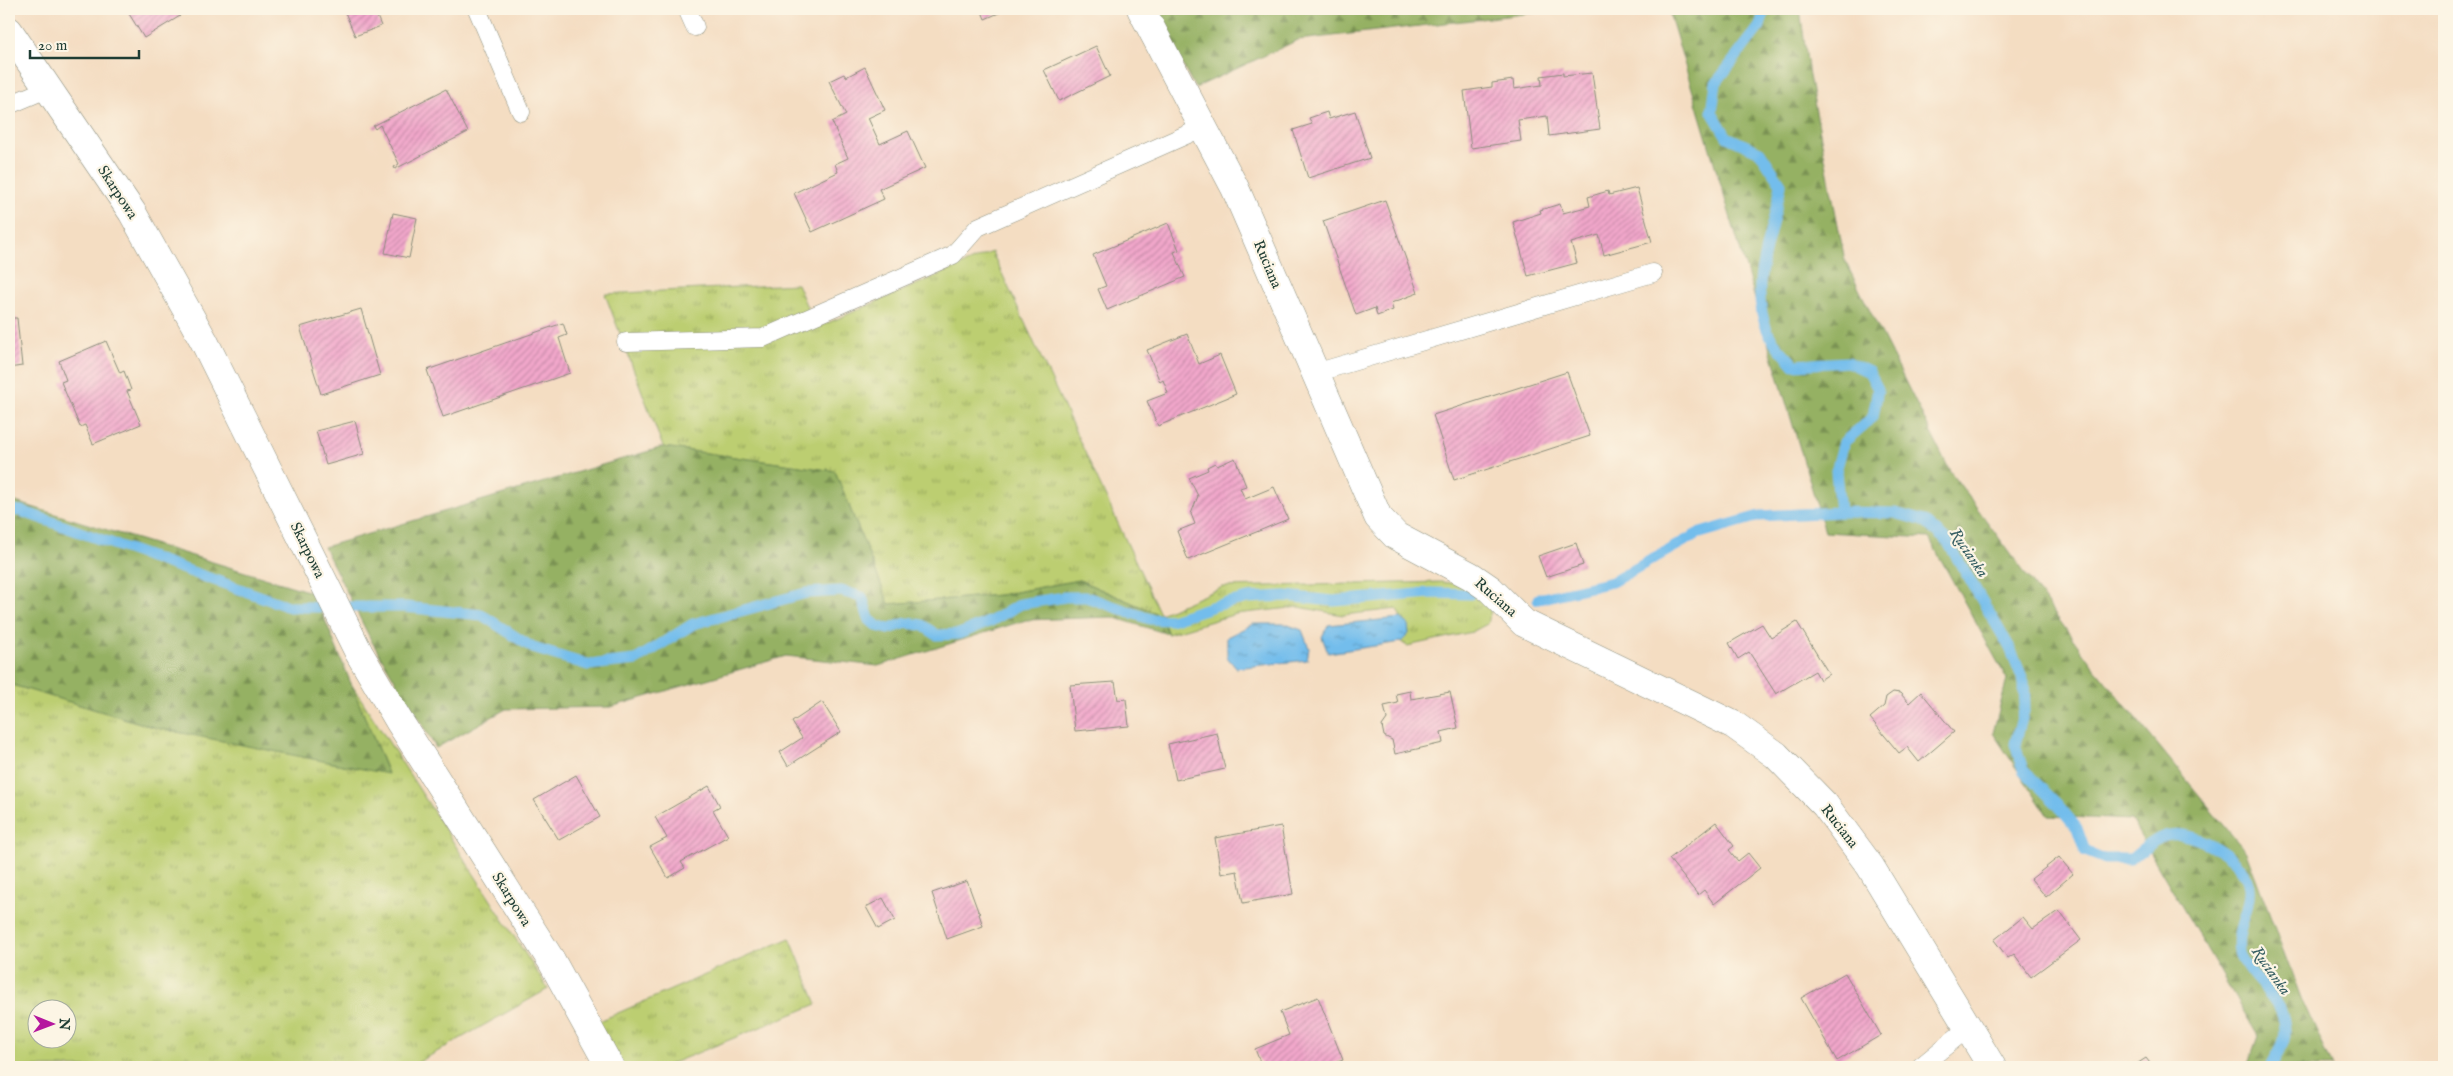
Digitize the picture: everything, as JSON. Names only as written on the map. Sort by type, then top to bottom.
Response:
[{"type":"street","name":"Ruciana","points":[[1141,9],[1235,188],[1378,517],[1396,536],[1490,588],[1524,623],[1734,726],[1776,755],[1825,805],[1870,866],[1992,1067]]},
{"type":"street","name":"Skarpowa","points":[[9,31],[132,212],[204,341],[359,653],[399,721],[551,960],[610,1067]]},
{"type":"lane","points":[[477,9],[522,112]]},
{"type":"lane","points":[[687,9],[695,27]]},
{"type":"lane","points":[[9,105],[49,88]]},
{"type":"lane","points":[[626,342],[763,338],[953,255],[978,227],[1204,127]]},
{"type":"lane","points":[[1315,373],[1653,273]]},
{"type":"lane","points":[[1920,1067],[1969,1027]]},
{"type":"green space","points":[[1153,9],[1567,9],[1298,40],[1195,88]]},
{"type":"green space","points":[[1668,9],[1800,9],[1809,76],[1845,261],[1950,471],[2092,665],[2246,852],[2301,998],[2333,1067],[2247,1067],[2258,1036],[2131,820],[2048,816],[1993,733],[2007,679],[1929,538],[1825,532]]},
{"type":"green space","points":[[992,252],[1160,614],[1223,587],[1442,582],[1465,586],[1477,592],[1487,603],[1491,611],[1487,624],[1472,632],[1407,646],[1401,642],[1409,634],[1408,624],[1401,618],[1397,609],[1343,615],[1299,607],[1236,614],[1168,634],[1160,615],[1079,580],[1000,595],[889,604],[835,471],[663,447],[605,294],[797,284],[816,328]]},
{"type":"green space","points":[[663,447],[835,471],[889,604],[1000,595],[1079,580],[1160,615],[1168,634],[1112,617],[1026,620],[878,666],[786,656],[611,707],[506,709],[436,748],[372,642],[324,547]]},
{"type":"green space","points":[[9,500],[314,593],[388,774],[157,728],[9,684]]},
{"type":"green space","points":[[350,682],[548,989],[410,1067],[9,1067],[9,684],[157,728],[388,773]]},
{"type":"green space","points":[[790,938],[817,1004],[663,1067],[623,1067],[595,1023]]},
{"type":"water","points":[[1401,618],[1408,624],[1409,634],[1401,642],[1328,653],[1322,637],[1328,625]]},
{"type":"water","points":[[1253,624],[1285,624],[1302,630],[1309,648],[1307,660],[1236,668],[1227,657],[1227,637]]},
{"type":"building","points":[[126,9],[175,9],[180,16],[144,38]]},
{"type":"building","points":[[374,9],[381,26],[355,36],[344,10]]},
{"type":"building","points":[[981,9],[1008,9],[985,19]]},
{"type":"building","points":[[1096,46],[1110,76],[1059,101],[1044,70]]},
{"type":"building","points":[[865,67],[885,110],[868,118],[880,144],[908,131],[925,168],[879,189],[884,199],[812,232],[794,193],[838,172],[835,164],[848,158],[832,122],[846,115],[829,81],[844,74],[846,77]]},
{"type":"building","points":[[1563,73],[1563,76],[1592,73],[1600,129],[1549,136],[1547,116],[1518,120],[1521,141],[1471,148],[1464,91],[1492,87],[1492,83],[1513,80],[1514,89],[1542,85],[1541,76]]},
{"type":"building","points":[[446,89],[468,132],[395,169],[394,167],[399,164],[380,125],[375,129],[373,126]]},
{"type":"building","points":[[1355,111],[1370,158],[1308,178],[1293,130],[1312,124],[1309,118],[1327,112],[1329,119]]},
{"type":"building","points":[[1637,188],[1652,242],[1604,255],[1599,235],[1571,243],[1577,263],[1528,276],[1513,222],[1541,213],[1540,210],[1560,204],[1563,213],[1590,206],[1588,197],[1608,191],[1609,195]]},
{"type":"building","points":[[1385,200],[1418,293],[1391,303],[1393,310],[1377,316],[1375,308],[1356,315],[1323,221]]},
{"type":"building","points":[[393,213],[417,218],[409,258],[385,253]]},
{"type":"building","points":[[1168,223],[1179,250],[1174,252],[1185,277],[1107,310],[1098,289],[1106,286],[1093,255]]},
{"type":"building","points":[[361,309],[380,375],[321,394],[300,327]]},
{"type":"building","points":[[9,318],[17,318],[22,366],[9,368]]},
{"type":"building","points":[[563,323],[567,335],[559,338],[570,373],[443,417],[427,370]]},
{"type":"building","points":[[1187,334],[1199,364],[1220,355],[1236,394],[1158,426],[1147,401],[1168,393],[1163,380],[1160,382],[1147,350]]},
{"type":"building","points":[[106,341],[120,373],[124,371],[131,390],[127,391],[141,424],[93,444],[85,425],[80,427],[61,382],[66,380],[59,361]]},
{"type":"building","points":[[1567,372],[1590,436],[1454,480],[1433,415]]},
{"type":"building","points":[[355,421],[364,454],[326,465],[316,431]]},
{"type":"building","points":[[1235,458],[1246,486],[1240,488],[1245,499],[1274,487],[1288,519],[1188,560],[1177,531],[1195,524],[1191,514],[1198,496],[1189,478],[1208,470],[1207,467],[1215,463],[1217,466]]},
{"type":"building","points":[[1576,543],[1583,565],[1546,577],[1538,556]]},
{"type":"building","points":[[1797,622],[1829,674],[1820,680],[1815,671],[1776,694],[1749,652],[1738,659],[1729,643],[1762,624],[1771,638]]},
{"type":"building","points":[[1115,682],[1118,700],[1126,699],[1129,726],[1075,731],[1070,685]]},
{"type":"building","points":[[1410,691],[1411,699],[1450,692],[1458,728],[1441,732],[1443,743],[1395,754],[1392,740],[1384,736],[1382,726],[1387,719],[1384,706],[1398,703],[1396,694]]},
{"type":"building","points":[[1893,692],[1900,693],[1909,703],[1921,692],[1954,732],[1919,762],[1907,747],[1899,753],[1870,718],[1884,706],[1886,697]]},
{"type":"building","points":[[822,702],[841,732],[788,766],[780,752],[802,738],[792,722]]},
{"type":"building","points":[[1217,733],[1225,769],[1176,780],[1168,744]]},
{"type":"building","points":[[576,775],[600,817],[559,840],[534,800]]},
{"type":"building","points":[[709,786],[720,806],[713,810],[728,836],[681,862],[685,868],[668,878],[650,847],[667,838],[655,817]]},
{"type":"building","points":[[1716,822],[1734,846],[1729,850],[1738,861],[1748,853],[1760,868],[1714,904],[1704,890],[1698,895],[1669,859]]},
{"type":"building","points":[[1281,826],[1293,894],[1243,903],[1237,871],[1221,874],[1215,838]]},
{"type":"building","points":[[2059,857],[2073,874],[2046,897],[2031,879]]},
{"type":"building","points":[[967,881],[978,911],[981,913],[979,914],[983,926],[947,939],[932,893]]},
{"type":"building","points":[[883,898],[895,920],[878,929],[866,907]]},
{"type":"building","points":[[2059,911],[2081,940],[2031,977],[2014,954],[2008,958],[1994,940],[2023,917],[2033,929]]},
{"type":"building","points":[[1845,973],[1881,1035],[1837,1061],[1801,998]]},
{"type":"building","points":[[1318,997],[1343,1060],[1324,1067],[1262,1067],[1255,1049],[1289,1035],[1280,1012]]},
{"type":"building","points":[[2146,1058],[2153,1067],[2132,1067]]},
{"type":"waterway","name":"Rucianka","points":[[1765,9],[1760,26],[1716,83],[1712,112],[1727,137],[1760,152],[1781,184],[1761,277],[1762,314],[1770,336],[1794,365],[1848,362],[1869,372],[1878,389],[1873,417],[1844,442],[1836,471],[1840,512],[1895,513],[1924,521],[1947,541],[2010,648],[2024,682],[2025,707],[2015,744],[2023,770],[2058,805],[2077,828],[2085,851],[2105,859],[2131,859],[2149,844],[2160,838],[2170,835],[2181,835],[2206,842],[2230,858],[2240,868],[2249,888],[2248,904],[2239,935],[2240,955],[2252,974],[2279,1008],[2285,1028],[2283,1043],[2271,1067]]},
{"type":"waterway","points":[[9,510],[21,511],[290,607],[405,607],[482,615],[533,648],[588,665],[636,660],[693,624],[806,593],[841,591],[862,597],[869,619],[877,626],[888,629],[907,623],[922,625],[937,635],[959,634],[991,621],[1021,604],[1065,597],[1086,597],[1150,619],[1171,620],[1214,606],[1248,598],[1285,596],[1333,601],[1431,593],[1470,594]]},
{"type":"waterway","points":[[1538,599],[1612,582],[1697,534],[1759,516],[1840,512]]}]
